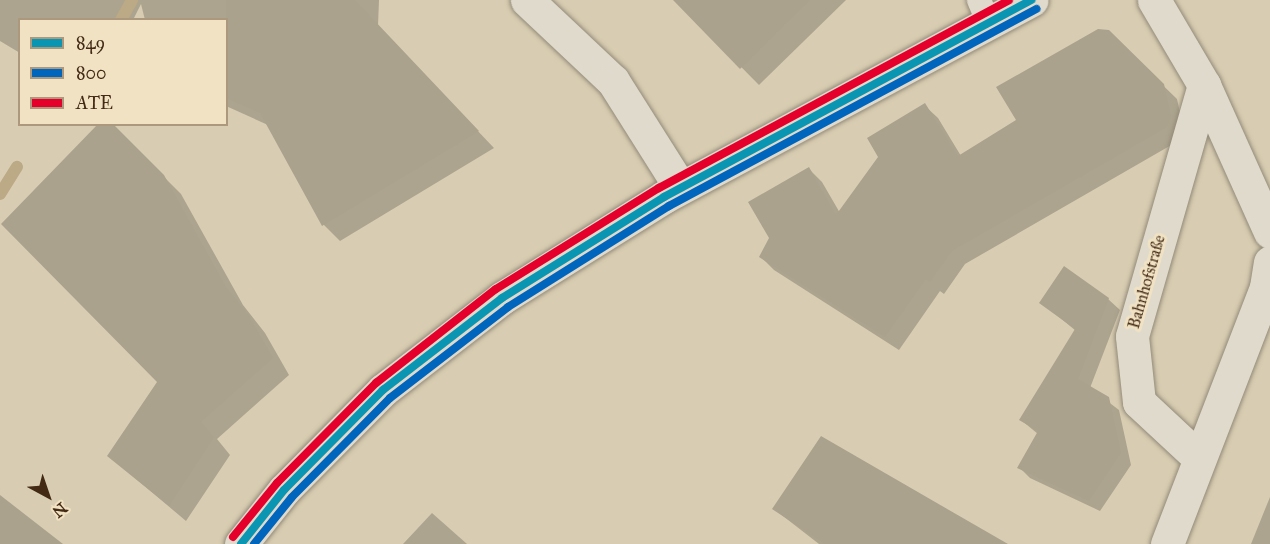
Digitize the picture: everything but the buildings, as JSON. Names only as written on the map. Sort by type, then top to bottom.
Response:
[{"type":"street","points":[[527,0],[613,81],[680,187]]},
{"type":"street","points":[[241,544],[284,489],[411,364],[502,298],[680,187],[984,11],[1031,0]]},
{"type":"street","points":[[1154,0],[1204,85],[1270,232]]},
{"type":"street","name":"Bahnhofstraße","points":[[1199,458],[1139,402],[1132,336],[1204,85]]},
{"type":"street","points":[[1167,544],[1266,287],[1270,262]]},
{"type":"waterway","points":[[122,18],[132,0]]},
{"type":"waterway","points":[[0,194],[17,167]]},
{"type":"transit line","name":"ATE","points":[[233,537],[277,483],[376,383],[496,289],[659,188],[1009,0]]},
{"type":"transit line","name":"849","points":[[241,544],[284,490],[383,390],[502,298],[664,197],[1031,0]]},
{"type":"transit line","name":"800","points":[[254,544],[292,497],[390,398],[508,307],[669,206],[1036,9]]}]
